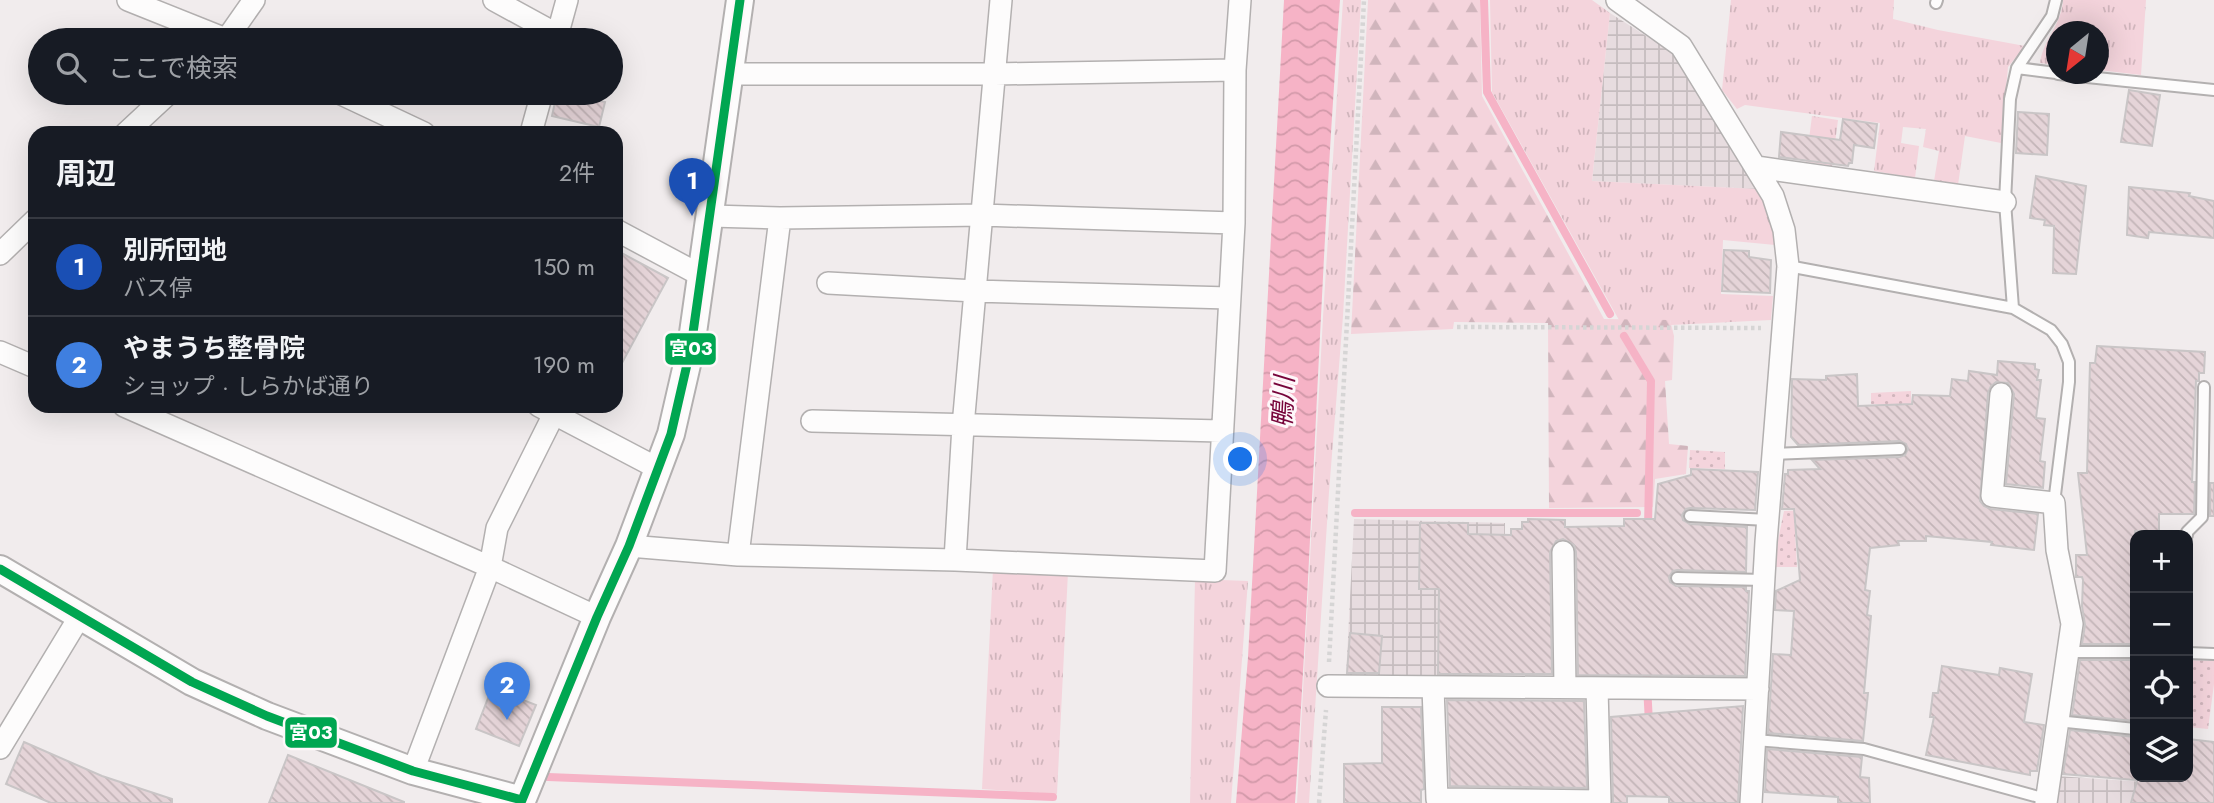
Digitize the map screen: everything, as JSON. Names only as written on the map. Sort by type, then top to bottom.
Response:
[{"type":"street","points":[[128,0],[197,28]]},
{"type":"street","points":[[235,28],[254,0]]},
{"type":"street","points":[[495,0],[542,28]]},
{"type":"street","points":[[559,28],[567,0]]},
{"type":"street","points":[[0,569],[192,682],[267,716],[413,771],[522,802],[597,617],[629,546],[659,468],[681,398],[711,216],[740,0]]},
{"type":"street","points":[[955,560],[963,426],[1001,0]]},
{"type":"street","points":[[629,546],[738,555],[955,560],[1214,572],[1234,223],[1235,70],[1240,0]]},
{"type":"street","points":[[1617,0],[1681,46],[1773,196],[1784,230],[1788,266],[1768,520],[1751,803]]},
{"type":"street","points":[[730,74],[1235,70]]},
{"type":"street","points":[[134,126],[156,105]]},
{"type":"street","points":[[364,105],[409,126]]},
{"type":"street","points":[[533,126],[539,105]]},
{"type":"street","points":[[1756,167],[2005,202]]},
{"type":"street","points":[[711,216],[780,218],[982,215],[1234,223]]},
{"type":"street","points":[[738,555],[780,218]]},
{"type":"street","points":[[0,254],[28,227]]},
{"type":"street","points":[[623,234],[702,276]]},
{"type":"street","points":[[828,283],[975,291],[1229,298]]},
{"type":"street","points":[[0,352],[28,364]]},
{"type":"street","points":[[2001,394],[1992,496],[2054,503],[2057,550],[2072,624],[2046,801]]},
{"type":"street","points":[[140,413],[597,617]]},
{"type":"street","points":[[413,771],[490,567],[496,528],[546,413]]},
{"type":"street","points":[[553,413],[659,468]]},
{"type":"street","points":[[812,421],[1221,431]]},
{"type":"street","points":[[1563,552],[1565,687]]},
{"type":"street","points":[[0,748],[80,616]]},
{"type":"street","points":[[1328,686],[1758,689]]},
{"type":"street","points":[[1433,687],[1437,799],[1586,801],[1600,801],[1598,688]]},
{"type":"lane","points":[[2013,308],[2005,202],[2010,99],[2017,68],[2052,16],[2056,0]]},
{"type":"lane","points":[[2017,68],[2046,72]]},
{"type":"lane","points":[[2109,79],[2214,90]]},
{"type":"lane","points":[[1788,266],[2013,308],[2051,330],[2062,344],[2068,362],[2069,382],[2054,503]]},
{"type":"lane","points":[[2190,530],[2202,517],[2204,387]]},
{"type":"lane","points":[[1774,453],[1900,449]]},
{"type":"lane","points":[[1690,516],[1768,520]]},
{"type":"lane","points":[[1677,578],[1764,580]]},
{"type":"lane","points":[[2069,652],[2130,652]]},
{"type":"lane","points":[[2193,653],[2214,654]]},
{"type":"lane","points":[[2057,721],[2130,728]]},
{"type":"lane","points":[[1755,740],[1864,749],[2046,801]]},
{"type":"lane","points":[[1751,803],[1758,803]]},
{"type":"path","points":[[1319,803],[1328,686],[1364,0]]},
{"type":"path","points":[[1457,327],[1783,328]]},
{"type":"shaded area","points":[[1610,13],[1673,53],[1758,189],[1592,181]]},
{"type":"shaded area","points":[[1354,519],[1505,523],[1504,675],[1346,677]]},
{"type":"shaded area","points":[[2057,776],[2202,786],[2200,803],[2054,803]]},
{"type":"green space","points":[[1343,0],[1361,0],[1343,316],[1309,803],[1297,803],[1323,317]]},
{"type":"green space","points":[[1368,0],[1480,0],[1482,96],[1604,319],[1670,320],[1674,336],[1672,380],[1665,381],[1669,444],[1688,446],[1686,474],[1655,479],[1653,507],[1549,508],[1548,323],[1454,322],[1453,329],[1351,334]]},
{"type":"green space","points":[[1490,0],[1592,0],[1610,13],[1592,181],[1758,189],[1774,226],[1775,245],[1723,240],[1721,294],[1773,296],[1771,320],[1671,325],[1670,320],[1619,320],[1492,92]]},
{"type":"green space","points":[[1731,0],[1894,0],[1893,19],[2025,46],[2008,67],[2001,143],[1965,136],[1958,185],[1934,181],[1939,151],[1923,147],[1926,129],[1903,127],[1901,143],[1919,146],[1915,178],[1874,171],[1880,123],[1745,105],[1737,109],[1722,90]]},
{"type":"green space","points":[[2063,0],[2146,0],[2141,75],[2109,71],[2109,21],[2057,21]]},
{"type":"green space","points":[[2046,45],[2046,64],[2040,63]]},
{"type":"green space","points":[[1812,116],[1838,120],[1832,166],[1806,162]]},
{"type":"green space","points":[[1911,391],[1911,406],[1871,404],[1871,393]]},
{"type":"green space","points":[[1690,450],[1725,452],[1725,469],[1689,468]]},
{"type":"green space","points":[[1860,508],[1829,528],[1795,531],[1797,567],[1776,567],[1776,550],[1784,511]]},
{"type":"green space","points":[[993,569],[1068,572],[1057,794],[982,789]]},
{"type":"green space","points":[[1195,579],[1248,581],[1231,803],[1190,803]]},
{"type":"green space","points":[[2193,660],[2214,661],[2208,729],[2193,728]]},
{"type":"water","name":"鴨川","points":[[1284,0],[1340,0],[1301,703],[1295,803],[1236,803],[1248,657]]},
{"type":"building","points":[[2129,90],[2160,95],[2152,146],[2121,142]]},
{"type":"building","points":[[554,105],[604,105],[599,126],[552,116]]},
{"type":"building","points":[[2018,112],[2049,114],[2047,155],[2016,153]]},
{"type":"building","points":[[1843,119],[1877,124],[1874,148],[1854,145],[1852,163],[1848,166],[1779,157],[1781,132],[1840,140]]},
{"type":"building","points":[[2036,176],[2086,186],[2076,274],[2053,273],[2054,226],[2044,225],[2045,220],[2030,218]]},
{"type":"building","points":[[2129,187],[2190,193],[2189,196],[2214,201],[2214,238],[2149,232],[2148,238],[2127,235]]},
{"type":"building","points":[[1724,250],[1749,251],[1749,257],[1771,260],[1770,293],[1722,291]]},
{"type":"building","points":[[623,254],[668,278],[623,361]]},
{"type":"building","points":[[2097,346],[2205,352],[2204,373],[2199,373],[2199,381],[2196,381],[2192,482],[2195,482],[2194,514],[2159,514],[2159,530],[2130,530],[2130,644],[2082,644],[2085,625],[2082,606],[2083,580],[2082,577],[2076,577],[2076,555],[2087,555],[2078,473],[2087,473],[2090,363],[2095,363]]},
{"type":"building","points":[[1998,361],[2035,364],[2035,369],[2039,370],[2037,380],[2041,380],[2036,418],[2045,419],[2040,461],[2045,462],[2043,488],[2006,484],[2014,394],[2008,383],[1996,382],[1988,393],[1980,501],[1991,509],[2038,514],[2034,550],[1991,545],[1992,542],[1926,536],[1926,541],[1898,541],[1899,545],[1870,548],[1865,590],[1870,591],[1867,615],[1871,616],[1863,741],[1768,733],[1773,654],[1791,655],[1794,611],[1775,610],[1776,591],[1800,580],[1794,509],[1782,509],[1785,474],[1788,474],[1788,470],[1820,469],[1812,460],[1900,457],[1905,455],[1908,449],[1906,444],[1900,441],[1798,445],[1791,437],[1792,379],[1826,380],[1826,376],[1857,374],[1858,406],[1912,404],[1913,395],[1950,396],[1952,379],[1968,381],[1969,371],[1997,375]]},
{"type":"building","points":[[1691,469],[1758,472],[1755,510],[1690,508],[1682,515],[1683,520],[1690,524],[1747,527],[1746,572],[1677,570],[1669,577],[1670,582],[1676,586],[1746,587],[1746,591],[1749,591],[1745,676],[1578,675],[1576,552],[1574,545],[1563,539],[1556,541],[1550,552],[1552,674],[1438,674],[1439,589],[1419,589],[1420,523],[1468,523],[1468,534],[1511,535],[1511,529],[1522,529],[1522,522],[1528,522],[1528,519],[1565,520],[1565,527],[1624,526],[1624,519],[1655,519],[1658,484],[1691,475]]},
{"type":"building","points":[[2210,483],[2214,483],[2214,516],[2210,516]]},
{"type":"building","points":[[1350,633],[1382,636],[1379,673],[1347,673]]},
{"type":"building","points":[[2080,660],[2130,660],[2130,721],[2072,715]]},
{"type":"building","points":[[1942,666],[1999,675],[2000,668],[2032,674],[2024,722],[2044,725],[2037,771],[2030,771],[2030,775],[1926,755],[1934,717],[1930,717],[1933,693],[1938,693]]},
{"type":"building","points":[[492,688],[536,705],[519,746],[476,729]]},
{"type":"building","points":[[1447,700],[1584,701],[1587,788],[1450,786]]},
{"type":"building","points":[[1743,706],[1738,803],[1669,803],[1669,797],[1627,796],[1627,803],[1613,803],[1611,717]]},
{"type":"building","points":[[1382,707],[1421,707],[1424,789],[1421,790],[1421,803],[1344,803],[1344,764],[1382,763]]},
{"type":"building","points":[[2070,730],[2130,736],[2130,780],[2063,774]]},
{"type":"building","points":[[2193,740],[2214,742],[2214,803],[2131,803],[2137,782],[2193,782]]},
{"type":"building","points":[[24,742],[102,776],[172,799],[172,803],[51,803],[6,784]]},
{"type":"building","points":[[1767,749],[1862,757],[1860,777],[1869,778],[1870,803],[1838,803],[1838,797],[1765,792]]},
{"type":"building","points":[[288,755],[404,802],[404,803],[269,803]]},
{"type":"waterway","points":[[1484,0],[1487,92],[1610,314]]},
{"type":"waterway","points":[[1624,336],[1651,381],[1648,527]]},
{"type":"waterway","points":[[1355,513],[1637,513]]},
{"type":"waterway","points":[[1646,666],[1649,723]]},
{"type":"waterway","points":[[548,777],[1053,797]]},
{"type":"transit line","name":"宮03","points":[[0,569],[192,682],[267,716],[413,771],[522,800],[629,546],[671,434],[691,347],[740,0]]},
{"type":"place","name":"別所団地","points":[[692,216]]},
{"type":"place","name":"やまうち整骨院","points":[[507,720]]}]
